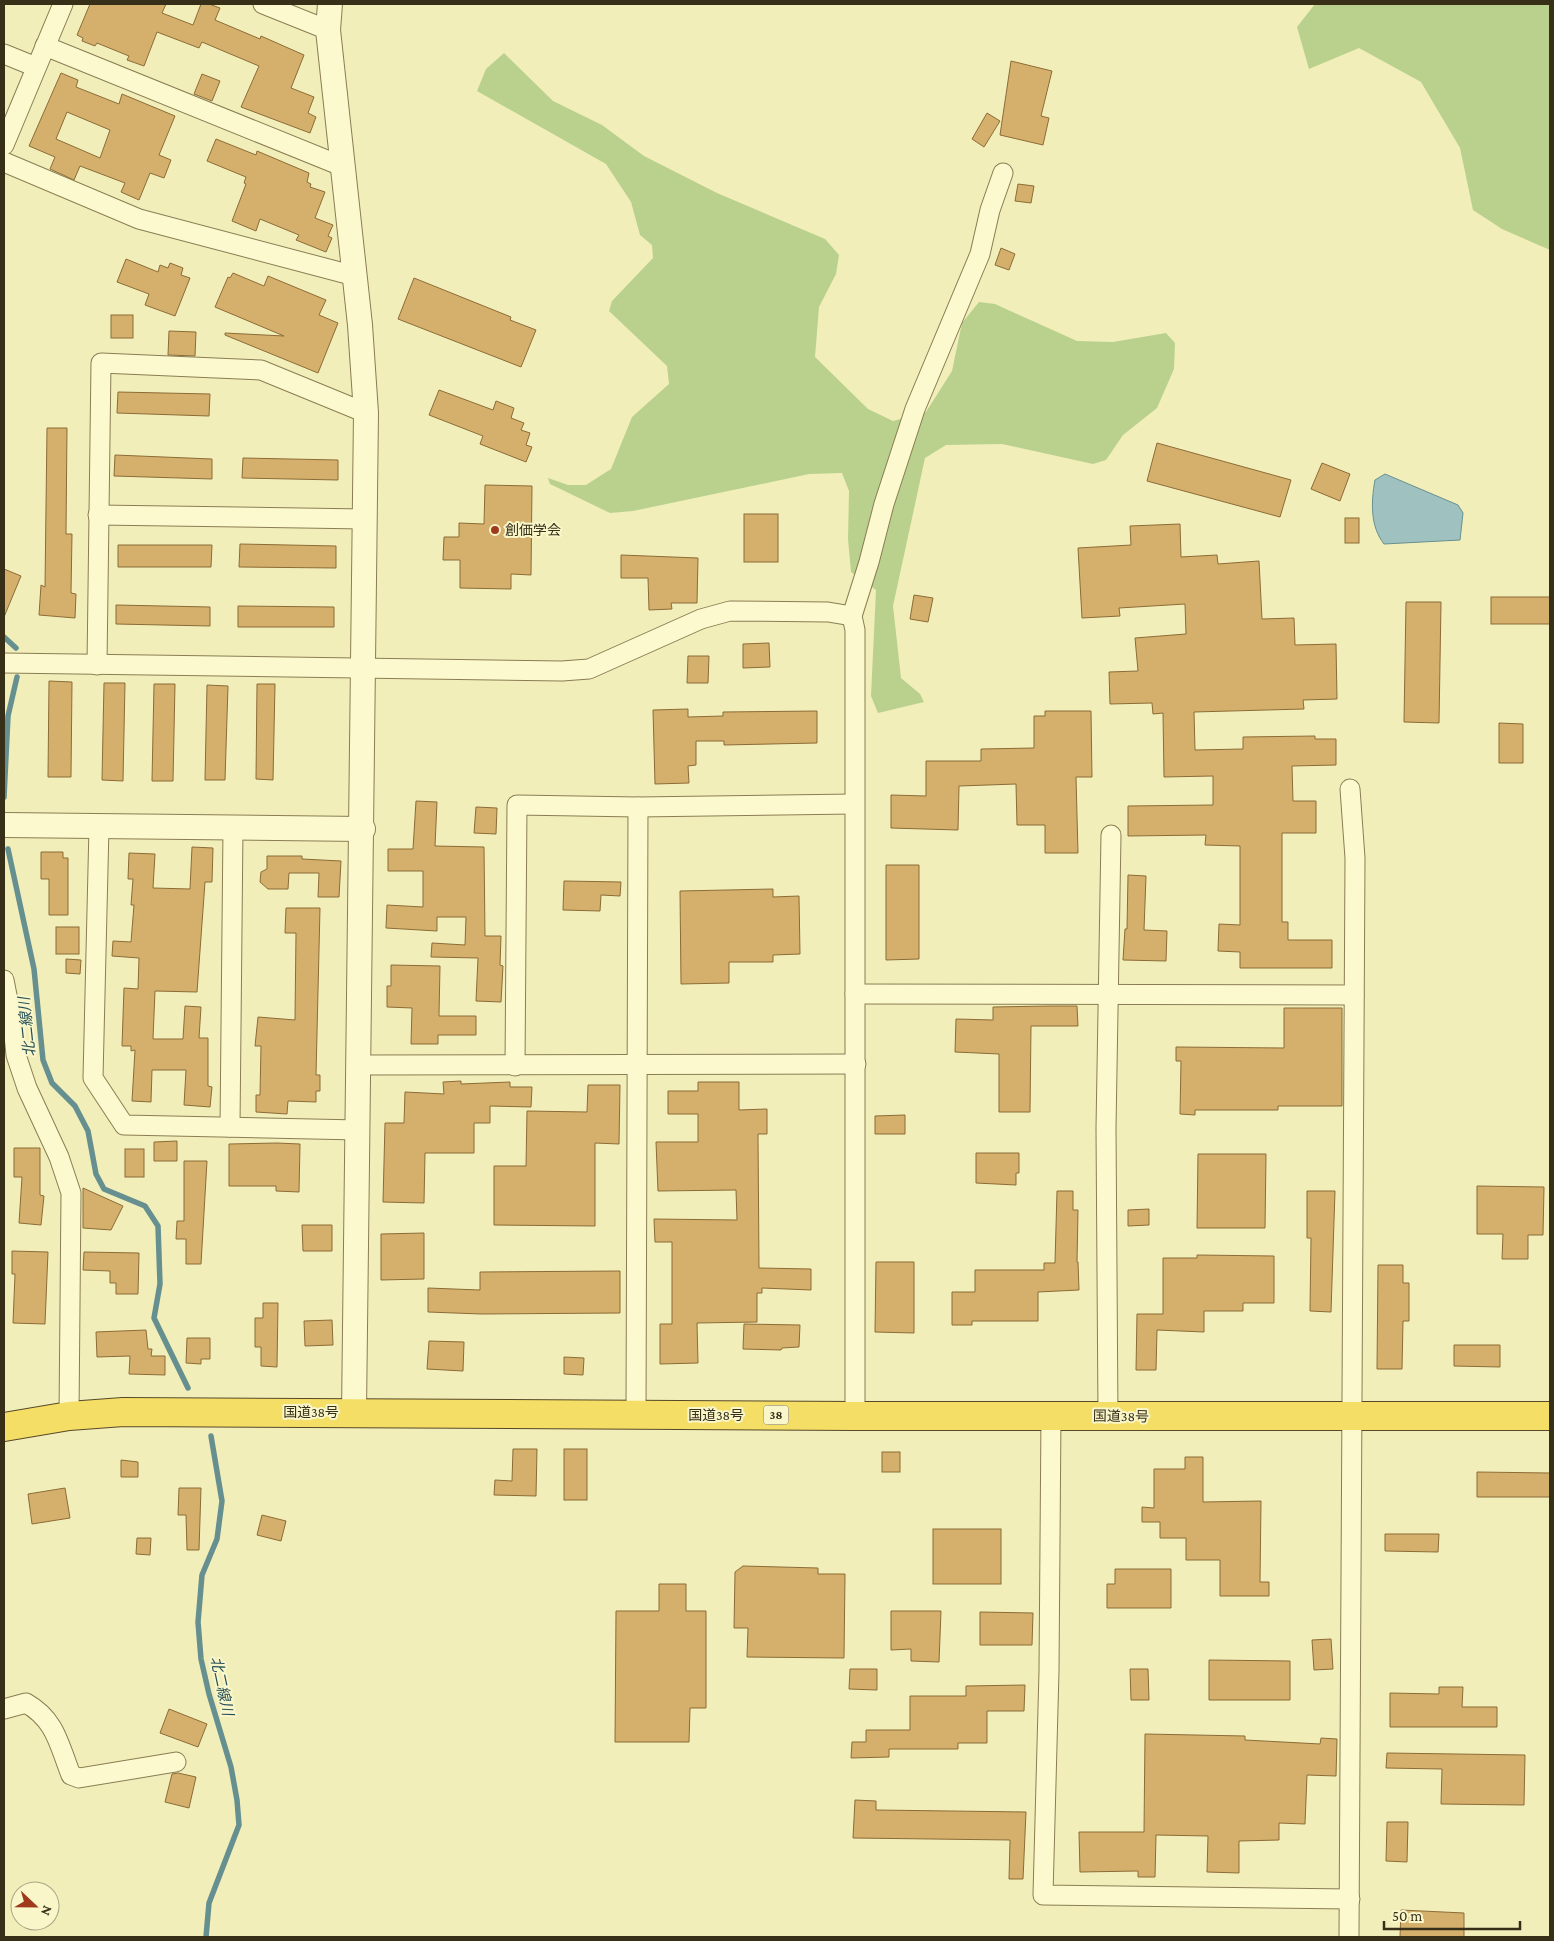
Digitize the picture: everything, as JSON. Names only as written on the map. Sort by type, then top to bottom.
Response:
[{"type":"highway","name":"国道38号","points":[[4,1427],[69,1416],[123,1412],[855,1416],[1550,1416]]},
{"type":"street","points":[[4,145],[63,4]]},
{"type":"street","points":[[263,4],[328,30]]},
{"type":"street","points":[[330,4],[328,30],[355,276],[366,413],[363,829],[354,1412]]},
{"type":"street","points":[[45,46],[344,167]]},
{"type":"street","points":[[4,54],[36,67]]},
{"type":"street","points":[[4,162],[139,218],[355,276]]},
{"type":"street","points":[[855,1416],[855,630],[852,616],[869,562],[884,504],[915,409],[980,254],[990,210],[1003,172]]},
{"type":"street","points":[[97,665],[101,364],[261,370],[366,413]]},
{"type":"street","points":[[98,515],[365,519]]},
{"type":"street","points":[[4,663],[364,670],[589,670],[701,619],[730,611],[828,612],[852,616]]},
{"type":"street","points":[[1350,789],[1356,858],[1351,1416],[1350,1937]]},
{"type":"street","points":[[515,1066],[517,805],[638,807],[854,804]]},
{"type":"street","points":[[636,1414],[638,807]]},
{"type":"street","points":[[4,825],[363,829]]},
{"type":"street","points":[[98,826],[93,1078],[124,1125],[359,1130]]},
{"type":"street","points":[[230,1127],[233,828]]},
{"type":"street","points":[[1108,1416],[1106,1128],[1111,835]]},
{"type":"street","points":[[4,980],[8,1026],[16,1054],[27,1088],[59,1157],[71,1193],[69,1416]]},
{"type":"street","points":[[855,994],[1354,995]]},
{"type":"street","points":[[360,1065],[638,1066],[856,1064]]},
{"type":"street","points":[[1051,1415],[1049,1671],[1043,1895],[1350,1899]]},
{"type":"street","points":[[4,1709],[26,1703],[42,1712],[52,1726],[70,1775],[80,1778],[176,1762]]},
{"type":"green space","points":[[1315,4],[1550,4],[1550,250],[1502,229],[1473,210],[1460,148],[1421,82],[1359,48],[1309,69],[1297,27]]},
{"type":"green space","points":[[504,53],[553,101],[602,125],[644,156],[717,193],[825,239],[839,255],[836,274],[819,307],[815,357],[868,409],[893,421],[926,412],[952,371],[962,323],[979,302],[995,304],[1077,341],[1113,342],[1166,333],[1175,343],[1174,369],[1157,408],[1123,435],[1106,460],[1093,464],[1002,444],[946,445],[925,458],[893,606],[901,678],[920,694],[924,702],[878,713],[871,696],[876,590],[851,572],[848,539],[849,491],[842,473],[809,474],[633,511],[610,513],[550,484],[548,478],[568,485],[586,485],[611,469],[632,417],[669,384],[667,366],[609,311],[612,301],[653,258],[652,245],[640,235],[631,202],[606,164],[477,91],[486,69]]},
{"type":"water","points":[[1385,474],[1458,505],[1463,513],[1460,540],[1384,544],[1376,530],[1372,505],[1375,480]]},
{"type":"building","points":[[90,4],[166,4],[162,13],[193,25],[201,4],[209,4],[220,8],[215,20],[260,39],[261,36],[304,55],[291,88],[314,97],[308,113],[316,117],[310,133],[241,107],[259,66],[202,42],[199,48],[157,32],[144,66],[127,60],[129,56],[97,43],[95,46],[82,41],[83,38],[77,35]]},
{"type":"building","points":[[1011,61],[1052,71],[1041,116],[1049,118],[1043,145],[1000,135]]},
{"type":"building","points":[[61,73],[78,80],[76,87],[119,104],[122,94],[175,116],[159,155],[171,160],[164,178],[150,173],[139,200],[121,192],[125,183],[80,166],[74,180],[50,169],[55,157],[29,146]],"holes":[[[67,112],[110,130],[100,158],[56,139]]]},
{"type":"building","points":[[202,74],[220,81],[212,101],[194,94]]},
{"type":"building","points":[[987,113],[1000,121],[984,147],[972,139]]},
{"type":"building","points":[[216,139],[256,155],[257,151],[309,173],[307,182],[311,184],[310,187],[325,192],[315,218],[333,225],[328,236],[332,238],[326,252],[296,240],[299,235],[260,219],[256,231],[232,221],[246,184],[244,183],[246,177],[207,161]]},
{"type":"building","points":[[1018,184],[1034,186],[1031,203],[1015,201]]},
{"type":"building","points":[[1001,248],[1015,254],[1009,270],[995,265]]},
{"type":"building","points":[[126,259],[158,272],[160,265],[168,268],[170,263],[183,268],[181,275],[190,278],[175,316],[145,305],[149,294],[117,282]]},
{"type":"building","points":[[233,273],[264,286],[268,276],[326,300],[319,315],[338,323],[318,373],[225,335],[225,333],[284,336],[215,307],[228,277],[230,278]]},
{"type":"building","points":[[414,278],[511,317],[510,320],[536,330],[521,367],[398,319]]},
{"type":"building","points":[[111,315],[133,315],[133,338],[111,338]]},
{"type":"building","points":[[169,331],[196,332],[195,356],[168,355]]},
{"type":"building","points":[[439,390],[493,410],[496,401],[514,408],[511,418],[524,423],[521,430],[530,433],[526,445],[532,447],[526,462],[480,444],[483,436],[429,415]]},
{"type":"building","points":[[118,392],[210,394],[209,416],[117,413]]},
{"type":"building","points":[[47,428],[67,428],[66,534],[72,534],[71,593],[76,594],[75,618],[39,615],[41,585],[45,587]]},
{"type":"building","points":[[1157,443],[1291,480],[1280,517],[1147,481]]},
{"type":"building","points":[[115,455],[212,459],[212,479],[114,476]]},
{"type":"building","points":[[243,458],[338,460],[338,480],[242,478]]},
{"type":"building","points":[[1322,463],[1350,474],[1340,501],[1311,489]]},
{"type":"building","name":"創価学会","points":[[485,485],[532,486],[531,575],[511,574],[511,589],[460,588],[460,560],[443,560],[444,537],[459,537],[459,523],[484,524]]},
{"type":"building","points":[[744,514],[778,514],[778,562],[744,562]]},
{"type":"building","points":[[1345,518],[1359,518],[1359,543],[1345,543]]},
{"type":"building","points":[[1180,524],[1181,557],[1217,555],[1218,564],[1259,561],[1262,619],[1294,618],[1295,645],[1336,644],[1337,699],[1303,700],[1304,709],[1194,712],[1195,750],[1243,749],[1243,737],[1315,736],[1315,739],[1336,739],[1336,765],[1292,766],[1293,801],[1316,801],[1316,833],[1282,833],[1282,922],[1288,922],[1288,940],[1332,940],[1332,968],[1240,968],[1240,952],[1218,951],[1219,924],[1240,925],[1240,846],[1205,845],[1206,835],[1128,836],[1128,806],[1213,805],[1213,776],[1164,777],[1163,713],[1153,714],[1152,703],[1110,704],[1109,672],[1138,671],[1135,638],[1186,634],[1185,604],[1119,608],[1120,616],[1082,618],[1078,548],[1131,545],[1130,526]]},
{"type":"building","points":[[240,544],[336,546],[336,568],[239,567]]},
{"type":"building","points":[[118,545],[212,545],[211,567],[118,567]]},
{"type":"building","points":[[621,555],[698,558],[697,603],[671,603],[672,609],[649,610],[648,578],[621,578]]},
{"type":"building","points":[[4,569],[21,576],[4,617]]},
{"type":"building","points":[[914,595],[933,598],[928,622],[910,619]]},
{"type":"building","points":[[1491,597],[1550,597],[1550,624],[1491,624]]},
{"type":"building","points":[[1406,602],[1441,602],[1439,723],[1404,722]]},
{"type":"building","points":[[116,605],[210,607],[210,626],[116,624]]},
{"type":"building","points":[[238,606],[334,607],[334,627],[238,627]]},
{"type":"building","points":[[769,643],[770,667],[743,668],[743,644]]},
{"type":"building","points":[[688,656],[709,656],[708,683],[687,683]]},
{"type":"building","points":[[49,681],[72,682],[71,777],[48,777]]},
{"type":"building","points":[[104,683],[125,683],[123,781],[102,780]]},
{"type":"building","points":[[154,684],[175,684],[173,781],[152,781]]},
{"type":"building","points":[[257,684],[275,684],[273,780],[256,779]]},
{"type":"building","points":[[207,685],[228,686],[225,780],[205,780]]},
{"type":"building","points":[[688,709],[688,717],[723,716],[723,712],[817,711],[817,743],[724,745],[724,741],[696,741],[696,765],[688,766],[689,783],[655,784],[653,710]]},
{"type":"building","points":[[1045,711],[1091,711],[1092,777],[1076,777],[1078,853],[1045,853],[1045,825],[1017,825],[1016,784],[959,786],[958,830],[891,828],[891,795],[926,796],[926,761],[981,761],[981,749],[1034,748],[1034,716],[1045,716]]},
{"type":"building","points":[[1499,723],[1523,724],[1523,763],[1499,763]]},
{"type":"building","points":[[416,801],[437,802],[435,846],[484,847],[485,936],[501,936],[500,965],[503,966],[501,1002],[476,1001],[478,958],[431,957],[432,943],[465,945],[466,917],[437,917],[437,931],[386,928],[387,905],[423,907],[423,871],[388,871],[388,849],[413,849]]},
{"type":"building","points":[[476,807],[497,808],[496,834],[474,833]]},
{"type":"building","points":[[192,847],[213,848],[212,882],[205,882],[197,992],[155,991],[153,1039],[183,1039],[185,1006],[201,1007],[199,1038],[208,1038],[208,1086],[212,1087],[210,1107],[184,1105],[186,1070],[152,1070],[151,1102],[132,1101],[135,1050],[131,1051],[131,1046],[122,1046],[124,988],[138,989],[139,958],[112,956],[113,941],[131,942],[134,905],[131,905],[133,879],[128,879],[129,853],[155,854],[153,888],[190,889]]},
{"type":"building","points":[[41,852],[63,852],[63,858],[68,858],[68,915],[49,915],[49,879],[41,879]]},
{"type":"building","points":[[267,856],[302,856],[302,859],[341,861],[339,897],[318,897],[319,873],[289,873],[288,889],[268,889],[260,882],[261,872],[267,869]]},
{"type":"building","points":[[886,865],[919,865],[919,959],[886,960]]},
{"type":"building","points":[[1128,875],[1146,876],[1144,930],[1167,931],[1166,961],[1123,960],[1125,929],[1127,929]]},
{"type":"building","points":[[564,881],[621,882],[620,896],[601,895],[600,911],[563,910]]},
{"type":"building","points":[[773,889],[773,897],[799,896],[800,954],[773,955],[773,962],[729,962],[729,983],[681,984],[680,891]]},
{"type":"building","points":[[286,908],[320,908],[316,1075],[320,1075],[320,1091],[316,1091],[316,1102],[288,1101],[287,1114],[256,1112],[256,1095],[260,1095],[261,1046],[255,1046],[258,1017],[295,1020],[296,933],[285,933]]},
{"type":"building","points":[[56,927],[79,927],[79,954],[56,954]]},
{"type":"building","points":[[66,959],[81,960],[80,974],[66,973]]},
{"type":"building","points":[[391,965],[440,966],[439,1016],[476,1016],[476,1035],[438,1035],[438,1044],[411,1044],[412,1008],[387,1007],[387,986],[391,986]]},
{"type":"building","points":[[1077,1006],[1078,1026],[1031,1026],[1030,1112],[999,1112],[999,1054],[955,1052],[956,1019],[993,1020],[993,1007]]},
{"type":"building","points":[[1284,1008],[1342,1008],[1342,1106],[1278,1106],[1278,1110],[1195,1110],[1195,1115],[1180,1114],[1181,1061],[1176,1061],[1176,1047],[1284,1048]]},
{"type":"building","points":[[461,1081],[461,1084],[510,1082],[510,1087],[532,1087],[531,1107],[490,1106],[490,1123],[474,1123],[474,1153],[425,1153],[424,1203],[383,1202],[385,1123],[404,1123],[405,1092],[444,1094],[443,1082]]},
{"type":"building","points":[[698,1082],[739,1082],[739,1110],[767,1109],[767,1134],[758,1134],[759,1268],[811,1269],[811,1290],[762,1288],[762,1293],[757,1293],[757,1322],[697,1323],[698,1363],[660,1364],[660,1324],[672,1324],[672,1242],[655,1242],[654,1219],[737,1220],[736,1190],[658,1191],[656,1142],[698,1142],[698,1114],[668,1114],[668,1091],[698,1091]]},
{"type":"building","points":[[588,1085],[620,1085],[619,1144],[595,1143],[595,1226],[494,1225],[494,1166],[526,1166],[527,1111],[587,1112]]},
{"type":"building","points":[[905,1115],[905,1134],[875,1134],[875,1116]]},
{"type":"building","points":[[177,1141],[177,1161],[154,1161],[154,1142]]},
{"type":"building","points":[[229,1144],[300,1144],[299,1192],[276,1191],[276,1186],[229,1186]]},
{"type":"building","points":[[14,1148],[40,1148],[40,1195],[44,1196],[41,1225],[19,1223],[22,1177],[14,1177]]},
{"type":"building","points":[[125,1149],[144,1149],[144,1177],[125,1177]]},
{"type":"building","points":[[976,1153],[1019,1153],[1019,1173],[1016,1173],[1016,1185],[976,1183]]},
{"type":"building","points":[[1198,1154],[1266,1154],[1265,1228],[1197,1228]]},
{"type":"building","points":[[184,1161],[207,1161],[201,1264],[186,1264],[186,1239],[176,1239],[177,1221],[184,1221]]},
{"type":"building","points":[[1477,1186],[1544,1187],[1543,1235],[1528,1235],[1528,1259],[1502,1259],[1503,1234],[1477,1234]]},
{"type":"building","points":[[83,1188],[123,1206],[111,1230],[83,1228]]},
{"type":"building","points":[[1057,1191],[1073,1191],[1073,1210],[1078,1210],[1077,1262],[1079,1290],[1038,1292],[1038,1321],[972,1321],[972,1325],[952,1325],[952,1292],[975,1292],[975,1270],[1044,1270],[1044,1263],[1055,1263]]},
{"type":"building","points":[[1307,1191],[1335,1191],[1331,1312],[1310,1311],[1311,1238],[1307,1238]]},
{"type":"building","points":[[1149,1209],[1149,1225],[1128,1226],[1128,1210]]},
{"type":"building","points":[[302,1225],[332,1225],[332,1251],[303,1251]]},
{"type":"building","points":[[424,1233],[424,1279],[381,1280],[381,1234]]},
{"type":"building","points":[[12,1251],[48,1252],[45,1324],[13,1323],[15,1274],[12,1274]]},
{"type":"building","points":[[84,1252],[139,1253],[138,1294],[116,1294],[116,1283],[110,1283],[110,1271],[83,1270]]},
{"type":"building","points":[[1197,1255],[1274,1256],[1274,1303],[1243,1303],[1243,1311],[1204,1311],[1204,1332],[1157,1330],[1156,1370],[1136,1370],[1137,1314],[1163,1314],[1163,1258],[1197,1258]]},
{"type":"building","points":[[876,1262],[914,1262],[914,1333],[875,1332]]},
{"type":"building","points":[[1378,1265],[1403,1265],[1403,1283],[1409,1283],[1409,1321],[1403,1321],[1402,1369],[1377,1369]]},
{"type":"building","points":[[620,1271],[620,1313],[481,1314],[428,1312],[428,1288],[480,1290],[480,1272]]},
{"type":"building","points":[[263,1303],[278,1303],[277,1367],[261,1366],[261,1347],[255,1347],[255,1318],[263,1318]]},
{"type":"building","points":[[332,1320],[333,1345],[305,1346],[304,1321]]},
{"type":"building","points":[[744,1324],[800,1325],[799,1347],[782,1348],[781,1350],[743,1349]]},
{"type":"building","points":[[146,1330],[148,1349],[152,1349],[151,1356],[165,1356],[165,1375],[129,1374],[130,1356],[97,1357],[96,1332]]},
{"type":"building","points":[[187,1338],[210,1338],[210,1359],[201,1359],[201,1364],[186,1363]]},
{"type":"building","points":[[429,1341],[464,1342],[463,1371],[427,1369]]},
{"type":"building","points":[[1454,1345],[1500,1345],[1500,1367],[1454,1366]]},
{"type":"building","points":[[564,1357],[584,1358],[583,1375],[564,1374]]},
{"type":"building","points":[[513,1449],[537,1449],[536,1496],[494,1495],[495,1480],[512,1481]]},
{"type":"building","points":[[564,1449],[587,1449],[587,1500],[564,1500]]},
{"type":"building","points":[[882,1452],[900,1452],[900,1472],[882,1472]]},
{"type":"building","points":[[1185,1457],[1203,1457],[1203,1502],[1261,1501],[1260,1582],[1269,1582],[1269,1596],[1220,1596],[1220,1560],[1186,1560],[1186,1538],[1160,1538],[1160,1522],[1142,1522],[1142,1507],[1154,1508],[1154,1469],[1185,1469]]},
{"type":"building","points":[[121,1460],[138,1462],[138,1477],[121,1477]]},
{"type":"building","points":[[1477,1472],[1550,1473],[1550,1497],[1477,1497]]},
{"type":"building","points":[[65,1488],[70,1518],[32,1524],[28,1494]]},
{"type":"building","points":[[179,1488],[201,1488],[199,1550],[187,1550],[186,1515],[178,1515]]},
{"type":"building","points":[[262,1515],[286,1521],[281,1541],[257,1535]]},
{"type":"building","points":[[933,1529],[1001,1529],[1001,1584],[933,1584]]},
{"type":"building","points":[[1385,1534],[1439,1534],[1438,1552],[1385,1551]]},
{"type":"building","points":[[137,1538],[151,1538],[150,1555],[136,1554]]},
{"type":"building","points":[[743,1566],[818,1568],[818,1574],[845,1574],[844,1658],[747,1657],[748,1628],[734,1628],[735,1572]]},
{"type":"building","points":[[1115,1569],[1171,1569],[1171,1608],[1107,1608],[1107,1584],[1115,1584]]},
{"type":"building","points":[[659,1584],[686,1584],[686,1611],[706,1611],[706,1708],[690,1708],[689,1742],[615,1742],[616,1611],[659,1611]]},
{"type":"building","points":[[891,1611],[941,1611],[939,1662],[911,1661],[911,1649],[891,1650]]},
{"type":"building","points":[[980,1612],[1033,1613],[1032,1645],[980,1645]]},
{"type":"building","points":[[1331,1639],[1333,1669],[1314,1670],[1312,1640]]},
{"type":"building","points":[[1209,1660],[1290,1661],[1290,1700],[1209,1700]]},
{"type":"building","points":[[850,1669],[877,1669],[877,1690],[849,1689]]},
{"type":"building","points":[[1130,1669],[1148,1669],[1149,1700],[1131,1700]]},
{"type":"building","points":[[1025,1685],[1024,1711],[987,1711],[987,1743],[958,1743],[958,1749],[889,1749],[889,1757],[851,1758],[852,1742],[866,1742],[866,1730],[910,1730],[910,1696],[966,1696],[966,1686]]},
{"type":"building","points":[[1439,1687],[1463,1687],[1462,1707],[1497,1707],[1497,1727],[1390,1727],[1390,1693],[1439,1694]]},
{"type":"building","points":[[169,1709],[207,1724],[198,1747],[160,1733]]},
{"type":"building","points":[[1145,1734],[1245,1736],[1245,1740],[1320,1744],[1321,1738],[1337,1739],[1336,1776],[1307,1775],[1305,1824],[1279,1823],[1279,1840],[1239,1841],[1239,1873],[1207,1872],[1208,1836],[1156,1835],[1155,1877],[1138,1877],[1138,1871],[1080,1872],[1079,1832],[1144,1832]]},
{"type":"building","points":[[1387,1753],[1525,1755],[1524,1805],[1441,1804],[1442,1769],[1386,1768]]},
{"type":"building","points":[[178,1773],[196,1777],[189,1808],[165,1802],[172,1774]]},
{"type":"building","points":[[855,1800],[876,1801],[876,1810],[1026,1812],[1023,1879],[1009,1879],[1010,1840],[853,1838]]},
{"type":"building","points":[[1387,1822],[1408,1822],[1407,1862],[1386,1861]]},
{"type":"building","points":[[1401,1910],[1464,1913],[1464,1937],[1400,1937]]},
{"type":"waterway","name":"北二線川","points":[[4,637],[16,648]]},
{"type":"waterway","name":"北二線川","points":[[4,797],[8,716],[17,677]]},
{"type":"waterway","name":"北二線川","points":[[8,849],[34,969],[43,1060],[52,1083],[75,1106],[88,1131],[96,1174],[104,1189],[145,1206],[158,1226],[160,1284],[154,1318],[188,1388]]},
{"type":"waterway","name":"北二線川","points":[[206,1937],[209,1903],[239,1825],[231,1767],[209,1694],[201,1659],[198,1622],[202,1575],[217,1539],[222,1501],[211,1436]]},
{"type":"place","name":"創価学会","points":[[495,530]]}]
